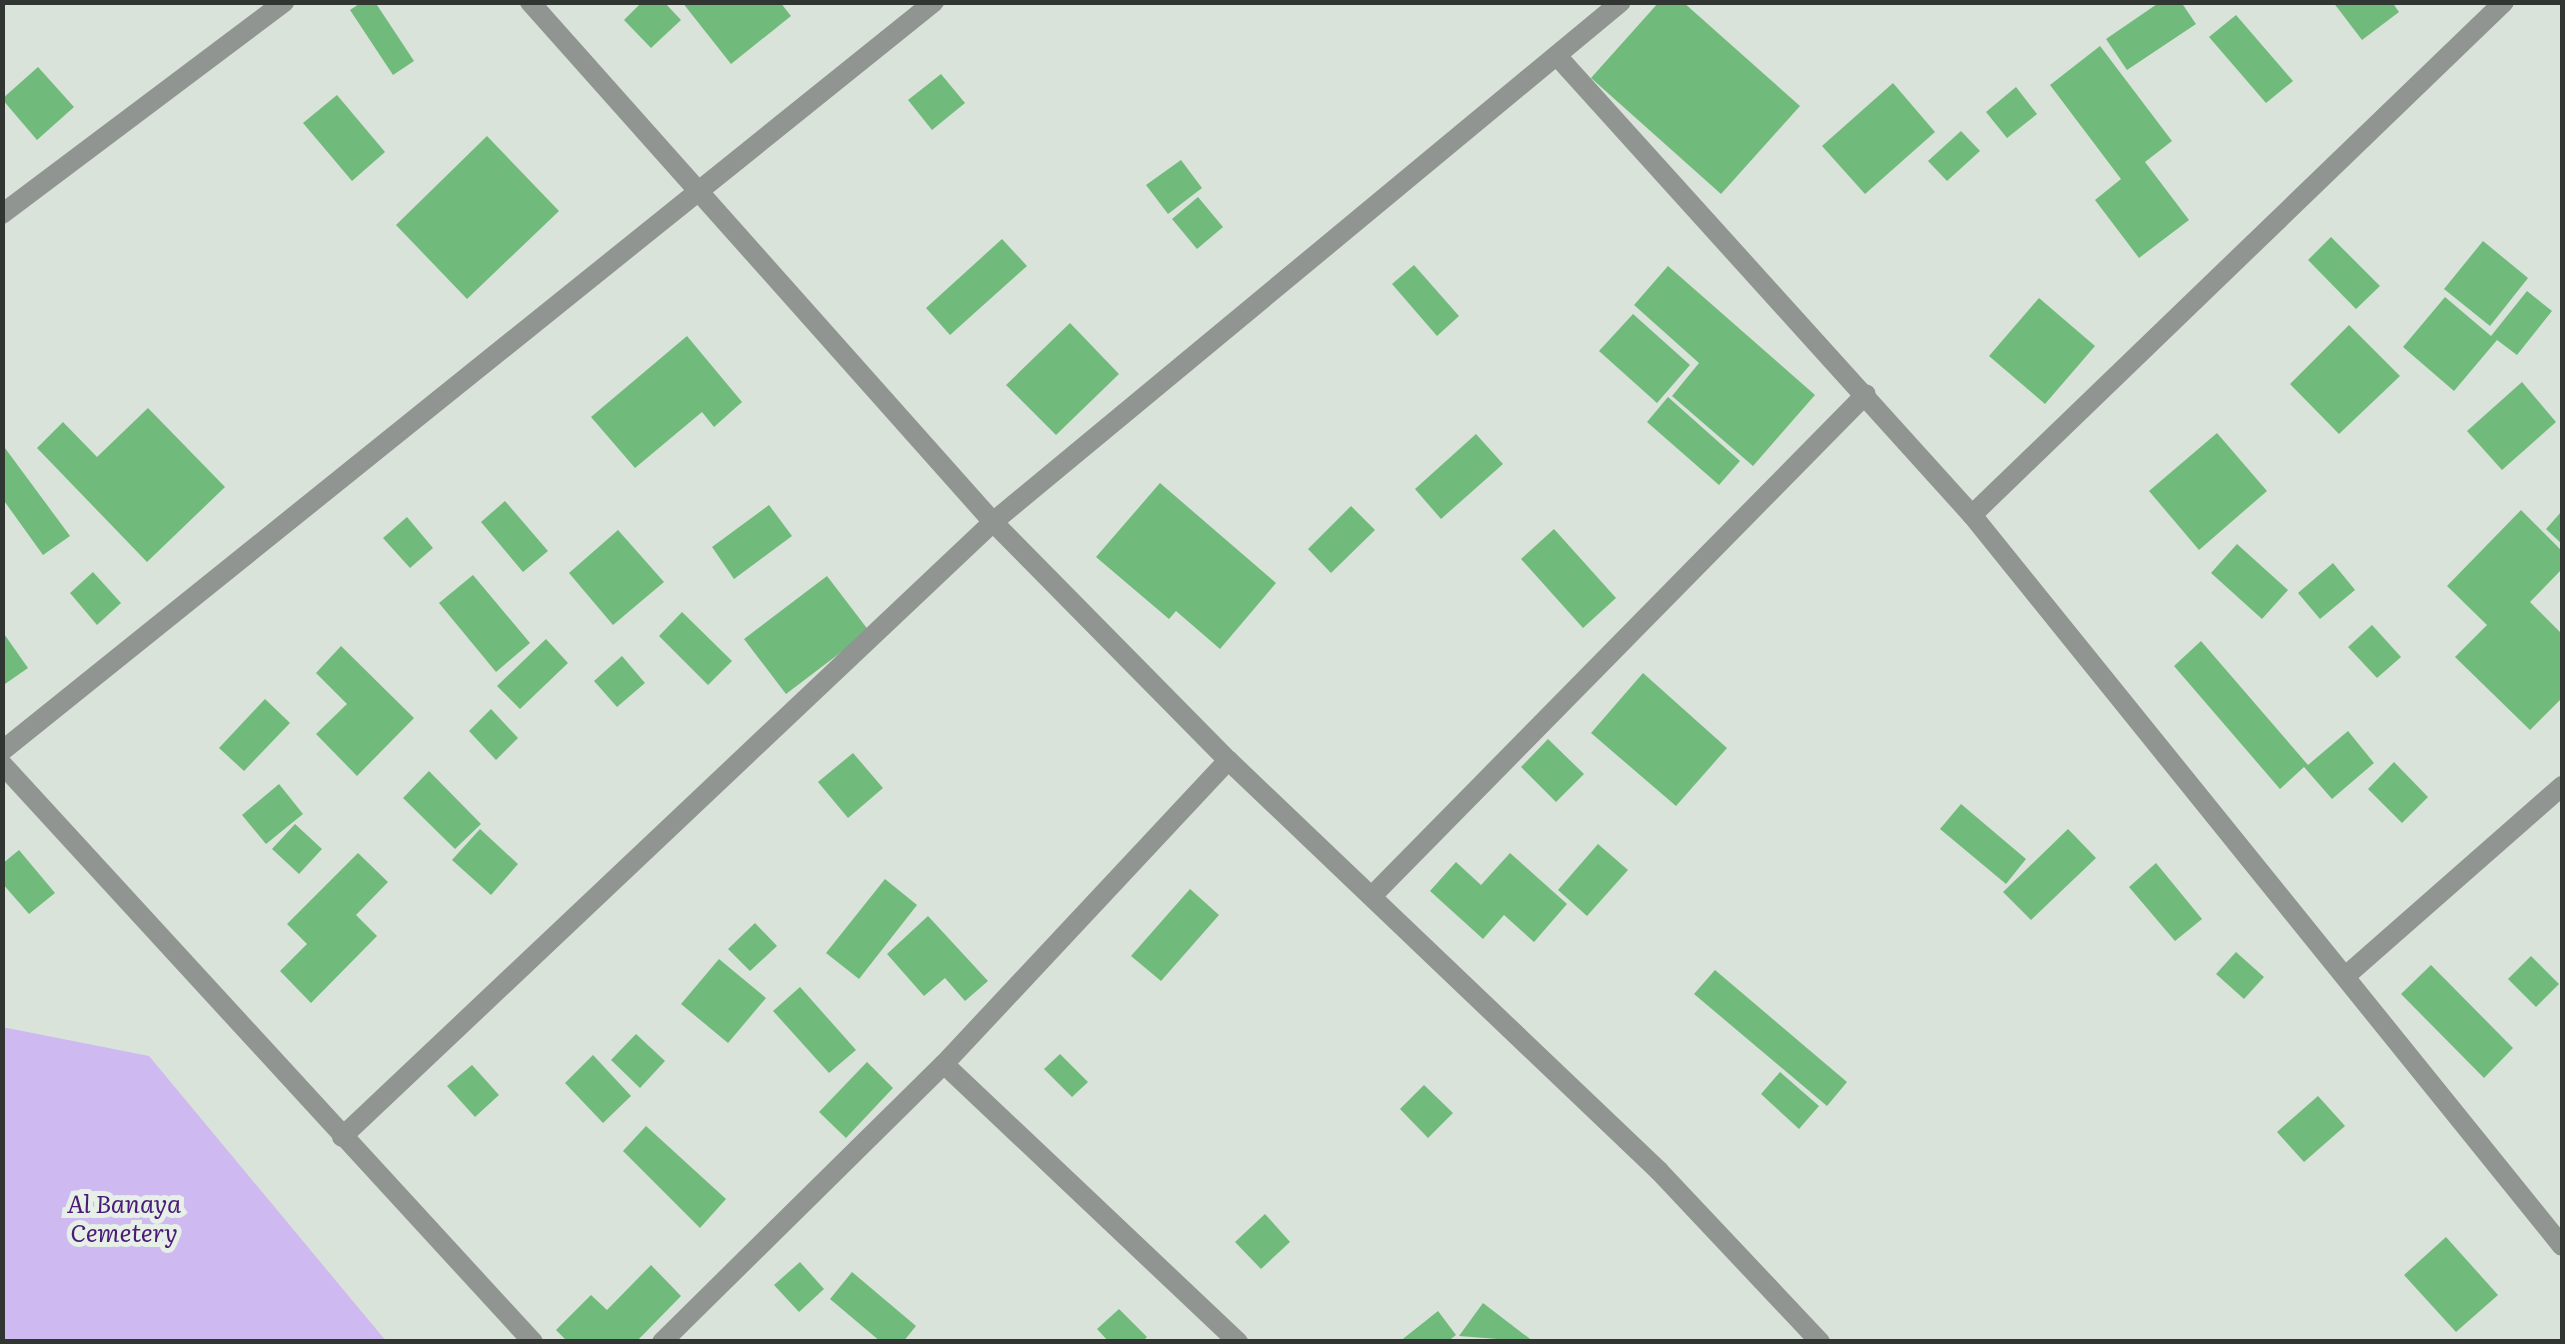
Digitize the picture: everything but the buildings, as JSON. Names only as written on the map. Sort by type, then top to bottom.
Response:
[{"type":"street","points":[[2,214],[284,2]]},
{"type":"street","points":[[530,2],[697,196],[993,522],[1228,760],[1660,1171],[1820,1342]]},
{"type":"street","points":[[2,751],[934,2]]},
{"type":"street","points":[[342,1138],[993,522],[1621,2]]},
{"type":"street","points":[[1972,515],[2504,2]]},
{"type":"street","points":[[1558,57],[1972,515],[2348,974],[2562,1246]]},
{"type":"street","points":[[1372,896],[1866,394]]},
{"type":"street","points":[[662,1342],[944,1064],[1228,760]]},
{"type":"street","points":[[2,764],[533,1342]]},
{"type":"street","points":[[2348,974],[2562,786]]},
{"type":"street","points":[[944,1064],[1238,1342]]},
{"type":"green space","name":"Al Banaya Cemetery","points":[[2,1027],[149,1056],[386,1341],[3,1341]]}]
